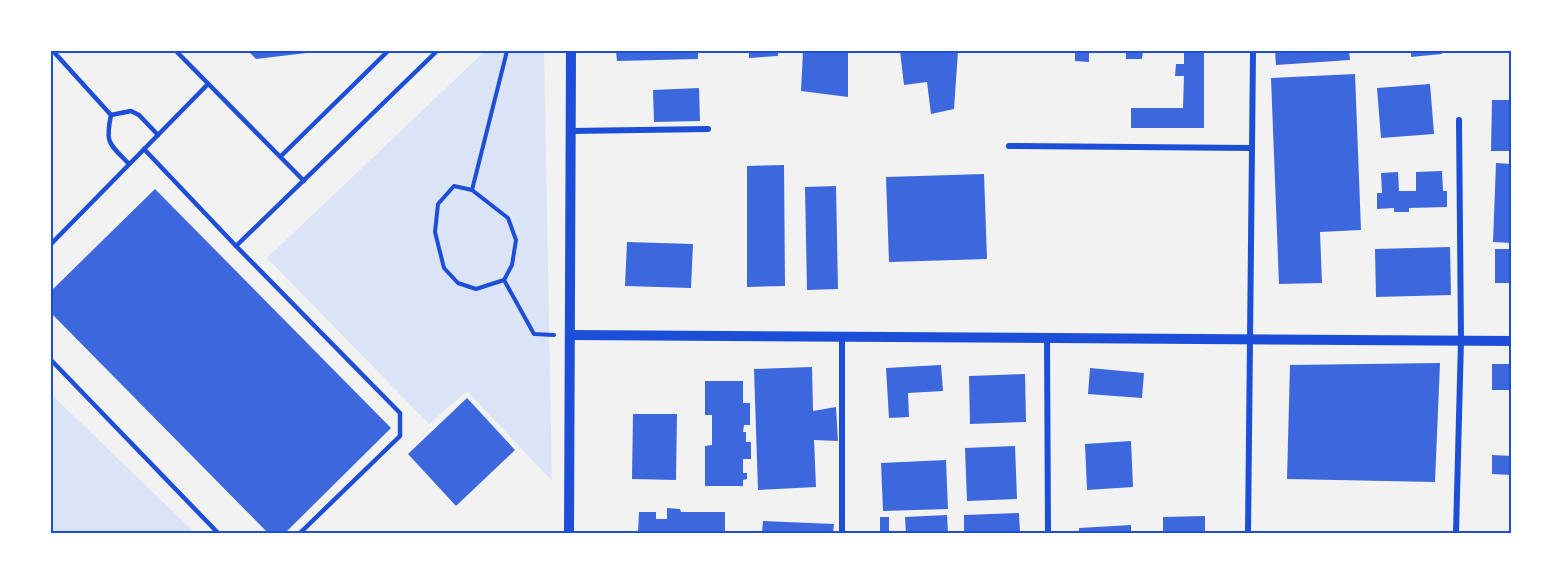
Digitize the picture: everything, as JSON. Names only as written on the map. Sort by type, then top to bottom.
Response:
[{"type":"street","points":[[568,533],[572,51]]},
{"type":"street","points":[[1248,533],[1253,51]]},
{"type":"street","points":[[1456,533],[1461,340],[1459,120]]},
{"type":"street","points":[[571,130],[708,129]]},
{"type":"street","points":[[1009,146],[1252,148]]},
{"type":"street","points":[[570,335],[1512,341]]},
{"type":"street","points":[[842,337],[842,533]]},
{"type":"street","points":[[1047,338],[1048,533]]},
{"type":"lane","points":[[53,51],[111,115]]},
{"type":"lane","points":[[176,51],[304,181]]},
{"type":"lane","points":[[281,156],[388,51]]},
{"type":"lane","points":[[236,246],[437,51]]},
{"type":"lane","points":[[51,244],[208,84]]},
{"type":"lane","points":[[111,115],[131,111],[139,115],[158,135]]},
{"type":"lane","points":[[111,115],[107,134],[109,144],[129,164]]},
{"type":"lane","points":[[144,149],[400,413],[400,436],[300,533]]},
{"type":"lane","points":[[51,360],[218,533]]},
{"type":"path","points":[[472,190],[507,51]]},
{"type":"path","points":[[454,186],[472,190],[508,218],[516,240],[512,265],[504,280],[476,289],[458,283],[444,268],[435,232],[438,204],[454,186]]},
{"type":"path","points":[[504,280],[534,334],[570,335]]},
{"type":"shaded area","points":[[485,51],[544,51],[552,481],[467,391],[429,424],[267,258]]},
{"type":"shaded area","points":[[51,394],[195,533],[51,533]]},
{"type":"building","points":[[248,51],[315,51],[315,52],[256,59]]},
{"type":"building","points":[[616,51],[698,51],[698,59],[617,61]]},
{"type":"building","points":[[749,51],[778,51],[778,56],[749,58]]},
{"type":"building","points":[[803,51],[848,51],[848,97],[801,91]]},
{"type":"building","points":[[900,51],[958,51],[954,109],[931,114],[927,82],[904,85]]},
{"type":"building","points":[[1075,51],[1089,51],[1089,62],[1075,61]]},
{"type":"building","points":[[1126,51],[1143,51],[1142,59],[1126,59]]},
{"type":"building","points":[[1184,51],[1204,51],[1204,128],[1131,128],[1131,108],[1183,108],[1184,76],[1175,76],[1176,64],[1184,64]]},
{"type":"building","points":[[1275,51],[1349,51],[1350,60],[1276,65]]},
{"type":"building","points":[[1411,51],[1441,51],[1442,54],[1411,57]]},
{"type":"building","points":[[1355,74],[1361,230],[1320,232],[1322,283],[1279,284],[1271,78]]},
{"type":"building","points":[[1430,84],[1434,134],[1381,138],[1377,88]]},
{"type":"building","points":[[699,88],[700,121],[654,122],[653,90]]},
{"type":"building","points":[[1492,100],[1510,100],[1512,151],[1491,151]]},
{"type":"building","points":[[1496,163],[1512,164],[1512,243],[1493,242]]},
{"type":"building","points":[[784,165],[785,286],[747,287],[747,166]]},
{"type":"building","points":[[1442,171],[1443,191],[1447,191],[1447,207],[1409,208],[1409,212],[1394,212],[1394,208],[1377,209],[1377,193],[1382,193],[1381,173],[1398,172],[1399,191],[1416,191],[1416,172]]},
{"type":"building","points":[[984,174],[987,259],[889,262],[886,177]]},
{"type":"building","points":[[836,186],[838,289],[807,290],[805,187]]},
{"type":"building","points":[[155,189],[391,428],[285,533],[268,533],[51,313],[51,291]]},
{"type":"building","points":[[627,242],[693,244],[691,288],[625,286]]},
{"type":"building","points":[[1450,247],[1451,295],[1376,297],[1375,249]]},
{"type":"building","points":[[1495,249],[1512,249],[1512,283],[1495,283]]},
{"type":"building","points":[[1440,363],[1435,482],[1287,479],[1290,365]]},
{"type":"building","points":[[1492,364],[1512,364],[1512,394],[1509,394],[1509,390],[1492,390]]},
{"type":"building","points":[[941,365],[943,391],[908,393],[909,417],[889,418],[886,368]]},
{"type":"building","points":[[812,367],[813,411],[836,407],[838,441],[814,440],[816,487],[758,490],[754,369]]},
{"type":"building","points":[[1090,368],[1144,373],[1142,398],[1088,394]]},
{"type":"building","points":[[1025,374],[1026,422],[970,424],[969,376]]},
{"type":"building","points":[[705,381],[743,381],[743,403],[750,403],[750,425],[744,425],[743,432],[746,432],[746,442],[751,442],[751,459],[743,459],[743,473],[747,473],[747,479],[743,480],[743,486],[705,486],[705,446],[712,445],[712,415],[705,415]]},
{"type":"building","points":[[467,398],[515,450],[456,506],[408,454]]},
{"type":"building","points":[[633,414],[677,414],[676,480],[632,479]]},
{"type":"building","points":[[1131,441],[1133,487],[1087,490],[1085,444]]},
{"type":"building","points":[[1015,446],[1017,499],[967,501],[965,448]]},
{"type":"building","points":[[1492,455],[1512,456],[1512,475],[1492,474]]},
{"type":"building","points":[[946,460],[948,509],[883,511],[881,463]]},
{"type":"building","points":[[667,508],[680,509],[681,512],[725,512],[725,533],[638,533],[639,512],[656,512],[656,519],[667,519]]},
{"type":"building","points":[[1019,513],[1020,533],[964,533],[964,515]]},
{"type":"building","points":[[947,515],[948,533],[906,533],[905,517]]},
{"type":"building","points":[[1205,516],[1205,533],[1163,533],[1163,517]]},
{"type":"building","points":[[880,517],[889,517],[889,533],[880,533]]},
{"type":"building","points":[[763,521],[834,524],[833,533],[762,533]]},
{"type":"building","points":[[1131,525],[1131,533],[1079,533],[1079,528]]}]
